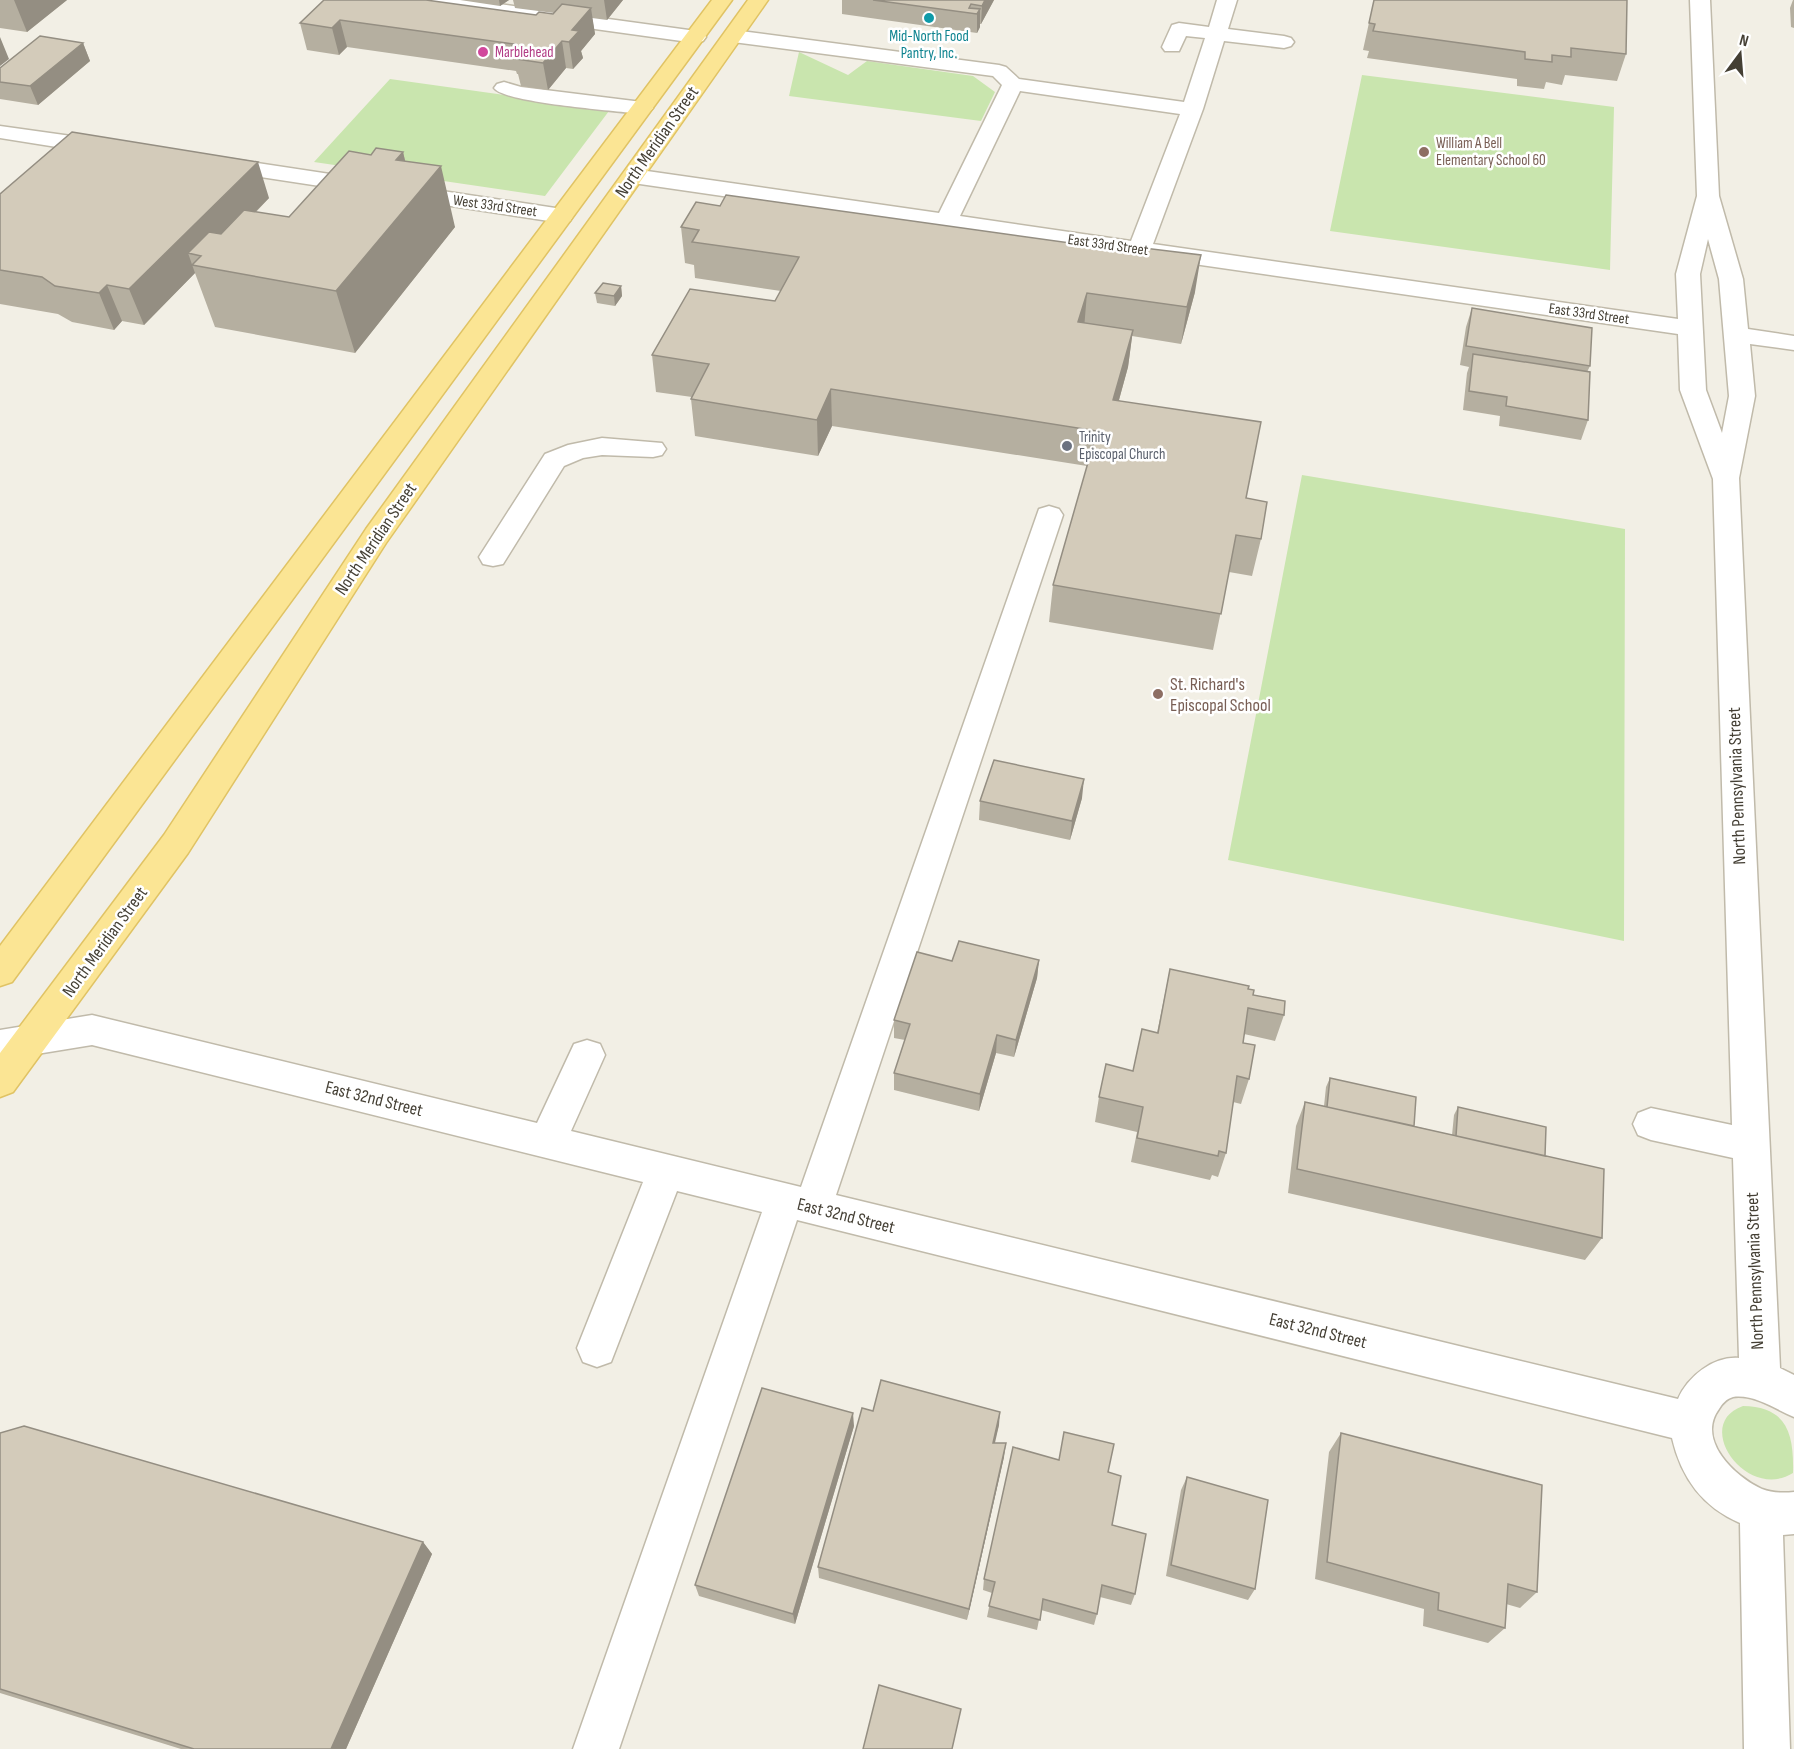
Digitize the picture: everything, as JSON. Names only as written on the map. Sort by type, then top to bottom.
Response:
[{"type":"main road","name":"North Meridian Street","points":[[0,972],[722,0]]},
{"type":"main road","name":"North Meridian Street","points":[[0,1082],[15,1043],[176,844],[376,536],[758,0]]},
{"type":"street","points":[[428,0],[696,37]]},
{"type":"street","points":[[1139,250],[1192,109],[1227,0]]},
{"type":"street","name":"North Pennsylvania Street","points":[[1700,0],[1708,196],[1731,279],[1742,396],[1726,478],[1750,1145],[1777,1388]]},
{"type":"street","points":[[1173,47],[1179,29],[1284,42]]},
{"type":"street","points":[[733,36],[999,71],[1013,84],[1192,109]]},
{"type":"street","points":[[946,222],[1013,84]]},
{"type":"street","points":[[504,88],[517,93],[642,108]]},
{"type":"street","points":[[0,132],[126,151]]},
{"type":"street","name":"West 33rd Street","points":[[197,162],[299,168],[562,216]]},
{"type":"street","name":"East 33rd Street","points":[[633,176],[1689,328]]},
{"type":"street","name":"North Pennsylvania Street","points":[[1708,196],[1688,273],[1689,328],[1693,390],[1726,478]]},
{"type":"street","points":[[1735,335],[1794,343]]},
{"type":"street","points":[[493,557],[554,460],[568,452],[590,447],[626,446],[653,449]]},
{"type":"street","points":[[596,1749],[799,1204],[1049,515]]},
{"type":"street","name":"East 32nd Street","points":[[15,1043],[92,1030],[665,1173],[1690,1422]]},
{"type":"street","points":[[547,1142],[587,1055]]},
{"type":"street","points":[[1651,1124],[1750,1145]]},
{"type":"street","points":[[597,1348],[665,1173]]},
{"type":"street","points":[[1767,1749],[1778,1512],[1731,1495],[1714,1480],[1696,1452],[1690,1422],[1697,1399],[1715,1383],[1731,1378],[1777,1388]]},
{"type":"green space","points":[[799,52],[848,75],[867,61],[973,76],[995,92],[981,121],[789,96]]},
{"type":"green space","points":[[1362,75],[1614,107],[1610,270],[1330,231]]},
{"type":"green space","points":[[390,79],[609,111],[545,196],[314,162]]},
{"type":"green space","points":[[1302,475],[1625,529],[1624,941],[1228,860]]},
{"type":"green space","points":[[1743,1406],[1770,1411],[1785,1425],[1792,1446],[1793,1473],[1776,1479],[1758,1477],[1743,1469],[1731,1457],[1724,1443],[1722,1428],[1728,1415]]},
{"type":"building","points":[[324,0],[426,0],[536,15],[539,12],[553,14],[562,4],[591,8],[572,30],[579,31],[569,42],[562,41],[543,63],[516,59],[525,48],[512,46],[514,44],[340,20],[332,28],[300,23]]},
{"type":"building","points":[[873,0],[985,0],[982,6],[971,4],[969,8],[980,9],[977,14]]},
{"type":"building","name":"William A Bell Elementary School 60","points":[[1374,0],[1627,0],[1626,54],[1571,48],[1571,57],[1552,55],[1552,62],[1525,59],[1525,52],[1373,31],[1375,24],[1369,23]]},
{"type":"building","points":[[40,36],[83,43],[30,86],[0,82],[0,68]]},
{"type":"building","points":[[72,132],[258,162],[129,289],[107,285],[99,293],[55,286],[42,277],[0,270],[0,194]]},
{"type":"building","points":[[376,148],[403,152],[396,160],[441,166],[336,291],[192,265],[201,256],[188,253],[209,232],[221,234],[244,210],[289,217],[349,151],[371,155]]},
{"type":"building","name":"Trinity Episcopal Church","points":[[726,195],[1142,253],[1144,248],[1201,255],[1187,307],[1087,293],[1078,322],[1133,330],[1113,400],[1261,422],[1246,498],[1267,502],[1261,539],[1236,535],[1221,614],[1053,585],[1097,431],[831,389],[817,420],[691,399],[709,364],[652,355],[690,289],[775,301],[799,257],[692,242],[699,230],[681,227],[696,202],[720,206]]},
{"type":"building","points":[[603,283],[621,286],[614,296],[595,293]]},
{"type":"building","points":[[1472,308],[1592,328],[1590,366],[1466,346]]},
{"type":"building","points":[[1473,354],[1590,372],[1588,420],[1506,406],[1507,397],[1469,391]]},
{"type":"building","points":[[994,760],[1084,779],[1072,821],[980,801]]},
{"type":"building","points":[[959,941],[1039,960],[1016,1040],[997,1035],[980,1094],[894,1073],[910,1024],[894,1020],[917,952],[952,961]]},
{"type":"building","points":[[1170,969],[1249,986],[1248,989],[1254,990],[1253,995],[1285,1001],[1284,1015],[1248,1008],[1243,1043],[1255,1045],[1249,1079],[1237,1076],[1226,1153],[1219,1151],[1218,1156],[1137,1138],[1143,1107],[1099,1097],[1106,1064],[1133,1071],[1142,1029],[1158,1033]]},
{"type":"building","points":[[1330,1078],[1416,1097],[1414,1126],[1327,1107]]},
{"type":"building","points":[[1305,1102],[1604,1169],[1602,1238],[1297,1169]]},
{"type":"building","points":[[1458,1107],[1546,1127],[1545,1156],[1456,1136]]},
{"type":"building","points":[[881,1380],[1000,1412],[993,1443],[1006,1443],[969,1609],[818,1567],[862,1408],[873,1411]]},
{"type":"building","points":[[762,1388],[853,1413],[793,1614],[695,1585]]},
{"type":"building","points":[[24,1426],[423,1542],[331,1749],[194,1749],[0,1689],[0,1433]]},
{"type":"building","points":[[1064,1432],[1114,1444],[1108,1472],[1121,1476],[1112,1525],[1146,1534],[1135,1594],[1102,1585],[1097,1614],[1043,1599],[1040,1620],[989,1606],[995,1582],[984,1579],[1013,1447],[1059,1460]]},
{"type":"building","points":[[1341,1433],[1542,1485],[1537,1592],[1508,1584],[1505,1628],[1438,1610],[1439,1593],[1327,1562]]},
{"type":"building","points":[[1187,1477],[1268,1500],[1255,1589],[1171,1565]]},
{"type":"building","points":[[879,1685],[961,1709],[952,1749],[863,1749]]},
{"type":"place","name":"Mid-North Food Pantry, Inc.","points":[[929,18]]},
{"type":"place","name":"Marblehead","points":[[483,52]]},
{"type":"place","name":"William A Bell Elementary School 60","points":[[1424,152]]},
{"type":"place","name":"Trinity Episcopal Church","points":[[1067,446]]},
{"type":"place","name":"St. Richard's Episcopal School","points":[[1158,694]]}]
